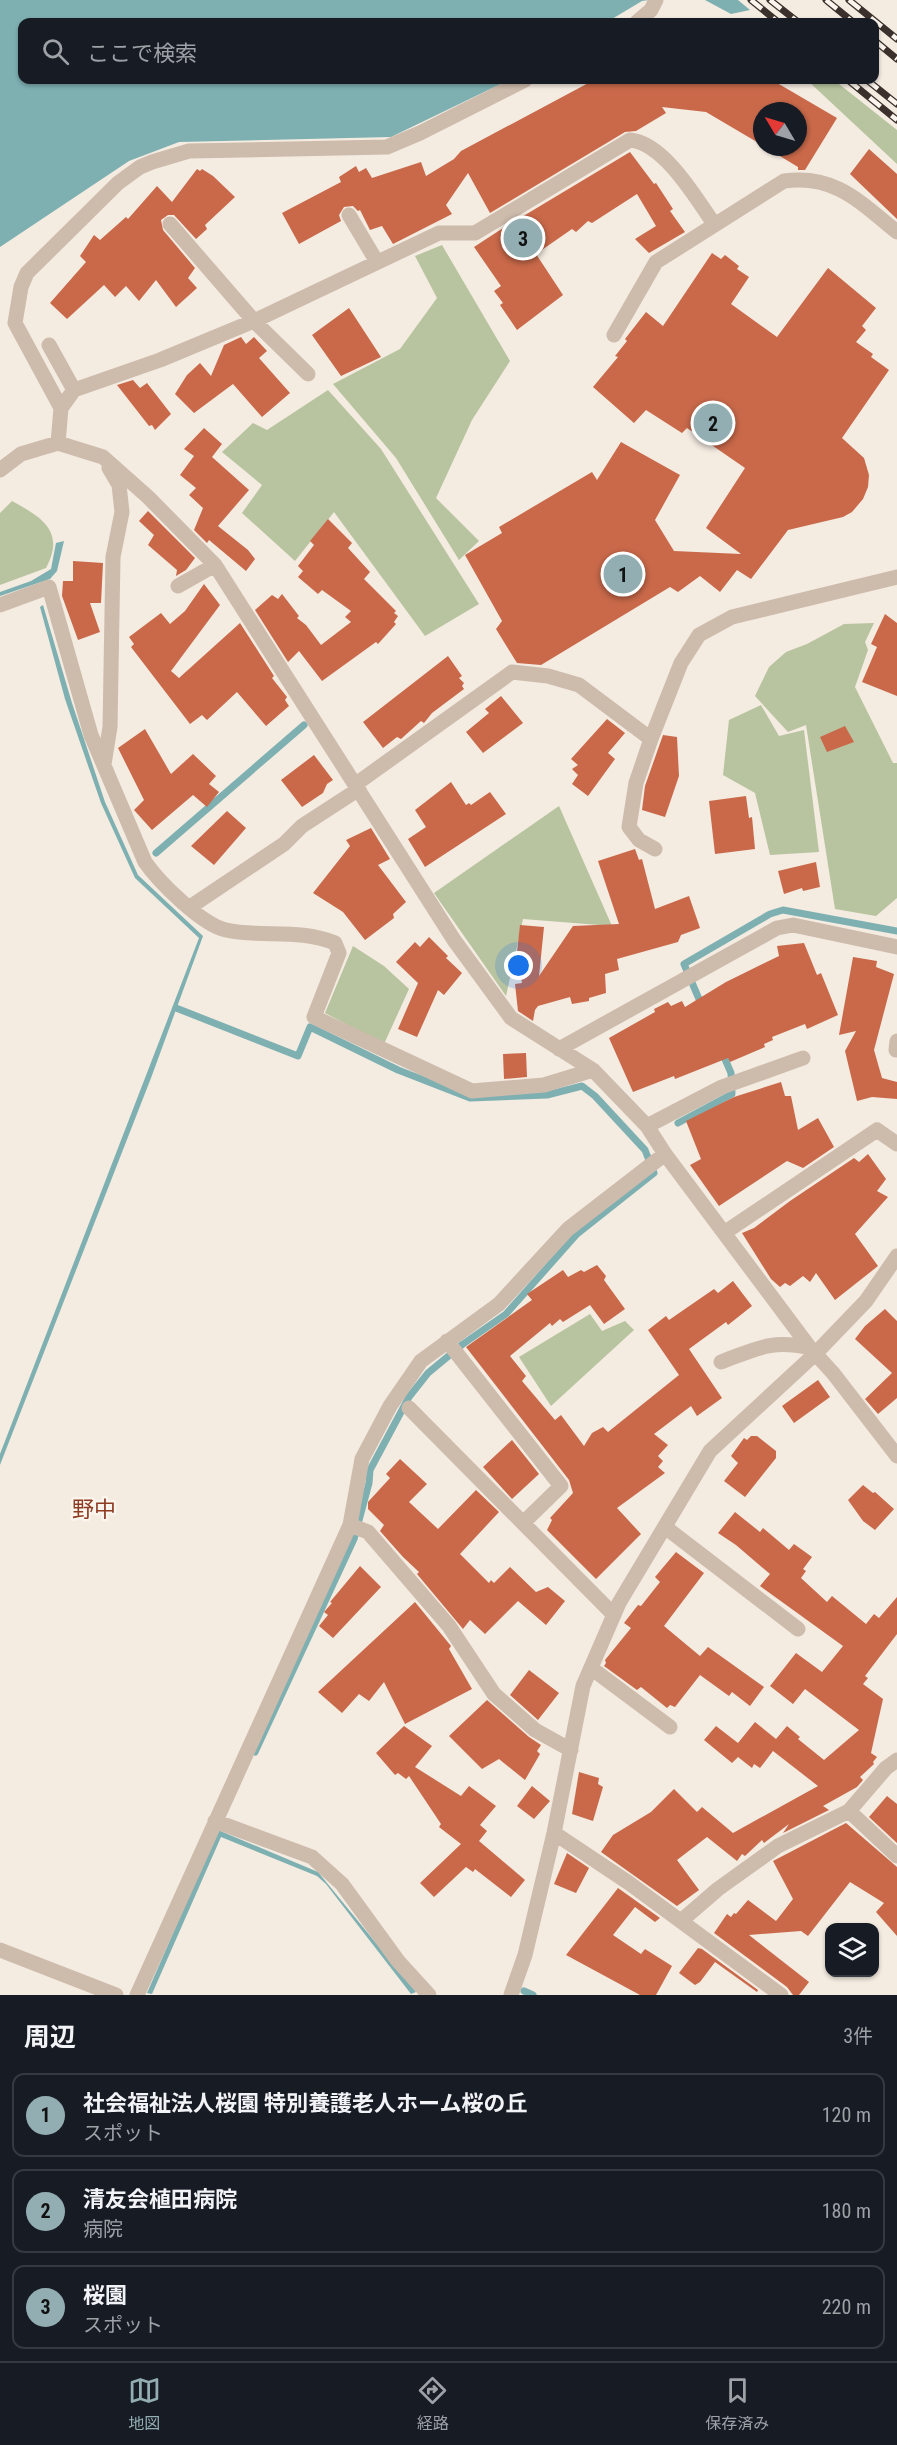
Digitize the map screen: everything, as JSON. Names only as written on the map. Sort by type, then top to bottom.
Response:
[{"type":"street","points":[[642,18],[651,10],[656,0]]},
{"type":"street","points":[[61,408],[15,322],[21,287],[27,273],[118,183],[140,167],[189,151],[387,147],[517,84]]},
{"type":"street","points":[[58,443],[61,408],[74,390],[160,360],[254,321],[439,233],[475,233],[630,140],[638,140],[676,168],[714,224]]},
{"type":"street","points":[[614,336],[656,262],[784,181],[799,179],[820,181],[842,189],[897,232]]},
{"type":"street","points":[[349,215],[377,262]]},
{"type":"street","points":[[170,224],[254,321],[308,374]]},
{"type":"street","points":[[48,345],[74,390]]},
{"type":"street","points":[[0,470],[21,454],[58,443],[103,457],[148,497],[215,565],[454,940],[511,1018],[593,1070],[647,1126],[665,1154],[812,1351],[834,1373],[897,1456]]},
{"type":"street","points":[[103,457],[119,485],[122,512],[113,557],[110,727],[104,765]]},
{"type":"street","points":[[178,586],[215,565]]},
{"type":"street","points":[[655,849],[639,840],[629,826],[636,783],[681,663],[699,635],[732,617],[894,579]]},
{"type":"street","points":[[0,605],[49,587],[91,735],[145,862],[155,876],[211,925],[227,930],[318,936],[335,943],[339,953],[314,1017],[472,1091],[544,1085],[593,1070]]},
{"type":"street","points":[[190,907],[284,844],[302,826],[512,672],[548,676],[579,685],[651,739]]},
{"type":"street","points":[[559,1049],[777,928],[793,925],[897,947]]},
{"type":"street","points":[[647,1126],[722,1087],[802,1058]]},
{"type":"street","points":[[724,1233],[877,1130],[897,1144]]},
{"type":"street","points":[[137,1995],[350,1525],[362,1459],[421,1360],[499,1304],[568,1229],[665,1154]]},
{"type":"street","points":[[511,1995],[525,1955],[554,1833],[583,1686],[614,1615],[710,1451],[866,1301],[897,1256]]},
{"type":"street","points":[[447,1341],[561,1486],[523,1523]]},
{"type":"street","points":[[721,1362],[770,1344],[792,1344],[812,1351]]},
{"type":"street","points":[[409,1408],[614,1615]]},
{"type":"street","points":[[350,1525],[368,1532],[449,1626],[494,1694],[535,1730],[571,1750]]},
{"type":"street","points":[[665,1527],[798,1629]]},
{"type":"street","points":[[591,1668],[670,1727]]},
{"type":"street","points":[[681,1921],[718,1888],[778,1846],[849,1811],[886,1768],[897,1760]]},
{"type":"street","points":[[849,1811],[897,1856]]},
{"type":"street","points":[[215,1821],[312,1857],[342,1884],[398,1961],[429,1995]]},
{"type":"street","points":[[554,1833],[629,1882],[781,1995]]},
{"type":"street","points":[[0,1950],[116,1995]]},
{"type":"green space","points":[[811,84],[839,84],[897,130],[897,164]]},
{"type":"green space","points":[[442,245],[510,361],[472,420],[436,498],[479,541],[459,560],[396,458],[333,384],[400,349],[437,298],[415,256]]},
{"type":"green space","points":[[328,390],[381,449],[479,604],[425,636],[334,512],[295,561],[242,513],[262,485],[222,452],[253,423],[267,430]]},
{"type":"green space","points":[[12,501],[41,519],[52,535],[53,544],[46,568],[0,585],[0,513]]},
{"type":"green space","points":[[874,623],[865,642],[868,650],[855,687],[893,763],[897,763],[897,898],[876,916],[835,909],[806,725],[788,732],[755,696],[769,667],[786,652],[807,644],[844,624]]},
{"type":"green space","points":[[761,705],[779,736],[804,730],[819,852],[770,855],[755,793],[723,775],[729,720]]},
{"type":"green space","points":[[559,806],[612,926],[523,919],[506,996],[434,893]]},
{"type":"green space","points":[[353,946],[384,966],[409,989],[384,1044],[325,1013]]},
{"type":"green space","points":[[590,1314],[602,1331],[625,1321],[634,1330],[551,1406],[519,1357]]},
{"type":"water","points":[[0,0],[649,0],[642,1],[614,18],[18,18],[18,84],[501,84],[391,137],[179,142],[129,161],[0,247]]},
{"type":"water","points":[[705,0],[738,0],[750,10],[731,14]]},
{"type":"water","points":[[64,541],[57,571],[50,579],[0,596],[0,592],[31,581],[51,569],[56,543]]},
{"type":"water","points":[[43,605],[105,802],[138,875],[203,936],[151,1078],[0,1465],[0,1454],[199,938],[135,878],[101,803],[65,699],[40,607]]},
{"type":"water","points":[[218,1830],[318,1872],[416,1992],[411,1994],[326,1884],[317,1876],[221,1837],[152,1994],[147,1993]]},
{"type":"building","points":[[587,84],[779,84],[837,118],[805,170],[798,170],[798,167],[780,156],[807,156],[807,102],[753,102],[753,140],[706,112],[662,107],[666,113],[636,131],[625,132],[490,213],[468,173],[446,205],[452,214],[393,244],[382,226],[370,230],[360,210],[358,211],[353,206],[344,207],[339,215],[341,221],[299,244],[282,213],[341,182],[339,177],[356,166],[359,172],[366,168],[372,178],[421,162],[426,176],[454,159],[461,151]]},
{"type":"building","points":[[869,149],[897,174],[897,219],[850,174]]},
{"type":"building","points":[[630,152],[654,184],[656,183],[673,209],[670,211],[685,232],[649,253],[635,239],[656,226],[637,194],[592,223],[588,221],[576,232],[572,229],[536,254],[563,295],[517,330],[500,305],[503,303],[494,291],[501,286],[474,247]]},
{"type":"building","points":[[197,169],[200,171],[202,169],[213,176],[235,197],[205,225],[207,229],[196,239],[174,215],[168,215],[161,220],[163,230],[195,268],[188,278],[197,288],[176,307],[156,280],[139,301],[126,286],[115,297],[104,285],[67,319],[50,303],[86,262],[80,256],[94,235],[100,240],[126,217],[128,219],[157,186],[172,202]]},
{"type":"building","points":[[712,253],[721,259],[725,255],[739,266],[737,269],[749,277],[731,304],[777,337],[828,268],[876,308],[862,326],[866,330],[856,342],[873,354],[871,357],[889,370],[842,438],[864,458],[869,475],[868,487],[863,499],[852,512],[843,517],[788,530],[751,579],[737,570],[720,592],[700,576],[678,592],[670,587],[541,665],[517,663],[496,629],[502,621],[465,555],[502,533],[499,527],[592,472],[597,480],[621,442],[680,475],[655,520],[674,551],[741,554],[706,528],[745,468],[687,428],[682,433],[646,410],[634,423],[593,387],[618,357],[615,356],[627,341],[625,339],[646,312],[663,326]]},
{"type":"building","points":[[349,308],[381,357],[341,376],[312,335]]},
{"type":"building","points":[[241,337],[246,344],[254,337],[267,351],[259,358],[290,393],[262,417],[233,384],[194,413],[175,394],[187,375],[200,363],[211,376],[224,345]]},
{"type":"building","points":[[133,380],[140,388],[147,383],[171,414],[155,430],[152,425],[149,426],[117,385]]},
{"type":"building","points":[[204,428],[222,444],[212,457],[249,490],[218,526],[248,550],[255,559],[246,571],[209,540],[207,543],[194,530],[203,508],[189,495],[196,488],[180,475],[194,456],[184,449]]},
{"type":"building","points":[[148,511],[195,558],[186,570],[176,576],[177,570],[148,545],[154,535],[139,521]]},
{"type":"building","points":[[328,519],[352,543],[348,548],[370,572],[364,579],[396,611],[394,613],[398,616],[394,622],[396,624],[378,644],[376,642],[322,681],[299,651],[288,662],[255,610],[272,595],[278,599],[282,594],[299,616],[297,618],[306,625],[321,645],[351,622],[345,617],[351,611],[322,590],[318,594],[298,577],[303,571],[298,566],[314,545],[310,541]]},
{"type":"building","points":[[73,561],[103,563],[101,603],[90,603],[100,632],[78,640],[62,596],[63,581],[73,581]]},
{"type":"building","points":[[204,584],[220,605],[171,671],[179,678],[240,623],[274,676],[272,678],[287,697],[285,700],[289,706],[266,726],[237,692],[207,720],[202,715],[190,724],[131,647],[134,644],[129,637],[161,613],[170,624],[185,611]]},
{"type":"building","points":[[885,614],[897,623],[897,696],[862,682],[877,647],[871,644]]},
{"type":"building","points":[[448,656],[462,676],[459,678],[464,683],[462,686],[464,689],[432,713],[424,723],[421,721],[401,739],[397,737],[383,748],[363,722]]},
{"type":"building","points":[[501,696],[523,723],[483,753],[466,732],[489,713],[485,709]]},
{"type":"building","points":[[607,719],[625,733],[608,753],[615,759],[588,796],[572,784],[578,775],[572,769],[578,765],[571,759]]},
{"type":"building","points":[[845,726],[854,742],[827,752],[820,737]]},
{"type":"building","points":[[145,729],[171,774],[193,754],[216,776],[209,784],[219,792],[207,807],[193,795],[152,830],[134,810],[144,800],[118,748]]},
{"type":"building","points":[[663,735],[677,737],[679,776],[665,817],[642,810],[645,786]]},
{"type":"building","points":[[314,755],[333,780],[327,784],[323,793],[302,807],[281,780]]},
{"type":"building","points":[[451,782],[466,805],[469,803],[471,805],[490,792],[506,814],[425,867],[408,839],[426,827],[415,810]]},
{"type":"building","points":[[746,796],[749,818],[752,817],[755,849],[715,854],[709,801]]},
{"type":"building","points":[[227,811],[246,828],[214,865],[191,846]]},
{"type":"building","points":[[371,828],[390,859],[378,865],[406,902],[393,914],[394,918],[365,940],[343,912],[313,893],[350,846],[346,840]]},
{"type":"building","points":[[635,849],[639,860],[642,859],[655,909],[689,896],[700,928],[681,935],[678,942],[617,959],[619,970],[605,974],[606,993],[589,998],[589,1001],[572,1004],[570,997],[538,1006],[533,1021],[518,1011],[515,984],[522,983],[517,952],[520,925],[544,927],[539,976],[573,926],[619,924],[598,861]]},
{"type":"building","points":[[816,862],[820,887],[803,891],[802,888],[784,894],[778,871]]},
{"type":"building","points":[[429,937],[462,973],[444,995],[438,990],[417,1037],[398,1029],[418,983],[396,962],[415,942],[420,947]]},
{"type":"building","points":[[804,943],[817,975],[821,973],[838,1015],[807,1029],[805,1024],[772,1037],[773,1040],[764,1044],[765,1047],[730,1062],[728,1058],[675,1079],[674,1076],[633,1092],[609,1038],[668,1002],[671,1006],[682,1001],[685,1007],[726,982],[779,956],[777,946]]},
{"type":"building","points":[[853,957],[877,961],[876,967],[894,974],[874,1050],[882,1078],[897,1082],[897,1099],[872,1097],[857,1101],[845,1051],[856,1031],[839,1035]]},
{"type":"building","points":[[526,1053],[527,1077],[504,1079],[503,1054]]},
{"type":"building","points":[[781,1082],[785,1096],[791,1096],[798,1130],[818,1118],[834,1147],[803,1168],[787,1161],[719,1206],[690,1165],[701,1159],[686,1121],[734,1097]]},
{"type":"building","points":[[868,1154],[886,1179],[877,1191],[888,1197],[855,1234],[878,1266],[835,1300],[816,1273],[810,1282],[803,1276],[790,1286],[785,1283],[780,1287],[771,1279],[742,1233],[754,1228],[854,1158],[859,1162]]},
{"type":"building","points":[[597,1265],[606,1276],[604,1280],[625,1309],[604,1324],[590,1305],[563,1322],[560,1319],[552,1326],[550,1323],[510,1356],[526,1376],[522,1381],[555,1420],[561,1415],[584,1446],[592,1433],[603,1427],[608,1432],[679,1375],[648,1330],[666,1316],[669,1320],[714,1289],[718,1293],[733,1281],[752,1306],[728,1325],[726,1322],[689,1349],[722,1398],[697,1416],[691,1406],[654,1434],[668,1445],[658,1456],[663,1461],[658,1467],[665,1473],[617,1508],[641,1534],[596,1579],[547,1530],[552,1520],[550,1518],[573,1493],[569,1480],[466,1347],[532,1300],[527,1294],[563,1270],[568,1277]]},
{"type":"building","points":[[885,1309],[897,1321],[897,1398],[878,1414],[865,1399],[892,1373],[855,1339],[865,1326]]},
{"type":"building","points":[[818,1380],[830,1397],[794,1423],[782,1406]]},
{"type":"building","points":[[751,1436],[757,1436],[776,1451],[776,1458],[745,1497],[724,1481],[738,1463],[731,1456],[744,1438],[747,1440]]},
{"type":"building","points":[[512,1440],[539,1474],[512,1499],[483,1467]]},
{"type":"building","points":[[400,1459],[427,1484],[409,1502],[438,1529],[476,1490],[499,1512],[460,1554],[489,1583],[491,1580],[494,1583],[510,1567],[536,1592],[548,1587],[565,1601],[546,1625],[518,1601],[485,1634],[470,1620],[463,1629],[417,1574],[419,1572],[380,1531],[384,1525],[368,1509],[368,1502],[390,1478],[386,1474]]},
{"type":"building","points":[[863,1485],[873,1493],[875,1492],[894,1509],[875,1530],[863,1521],[848,1500]]},
{"type":"building","points":[[735,1512],[760,1532],[763,1528],[789,1550],[794,1544],[812,1557],[803,1569],[806,1571],[801,1578],[827,1602],[832,1596],[866,1624],[874,1614],[879,1618],[897,1597],[897,1634],[865,1676],[868,1678],[863,1684],[883,1699],[871,1753],[877,1757],[874,1764],[860,1777],[863,1780],[857,1787],[823,1806],[829,1810],[783,1833],[789,1824],[764,1843],[762,1840],[745,1856],[742,1854],[737,1861],[707,1837],[677,1860],[699,1890],[677,1906],[601,1852],[613,1835],[651,1812],[674,1789],[697,1812],[702,1807],[733,1833],[818,1786],[773,1751],[760,1768],[754,1764],[752,1768],[738,1757],[732,1763],[704,1740],[716,1726],[738,1743],[755,1722],[776,1739],[787,1726],[800,1737],[798,1739],[824,1760],[859,1730],[805,1689],[793,1704],[770,1686],[796,1653],[822,1672],[843,1646],[760,1586],[770,1574],[718,1533]]},
{"type":"building","points":[[676,1552],[704,1573],[664,1626],[700,1656],[708,1647],[764,1687],[750,1706],[732,1692],[729,1696],[700,1675],[675,1707],[670,1705],[667,1708],[641,1687],[637,1690],[604,1666],[605,1660],[631,1628],[624,1623],[660,1582],[655,1577]]},
{"type":"building","points":[[360,1566],[381,1587],[333,1638],[319,1626],[328,1615],[324,1612]]},
{"type":"building","points":[[415,1602],[451,1646],[449,1649],[472,1689],[405,1724],[384,1682],[369,1701],[359,1694],[342,1713],[318,1692]]},
{"type":"building","points":[[529,1670],[559,1693],[538,1720],[510,1695]]},
{"type":"building","points":[[487,1700],[541,1745],[537,1751],[540,1754],[525,1780],[499,1759],[482,1769],[449,1736]]},
{"type":"building","points":[[404,1726],[432,1746],[415,1767],[461,1796],[469,1786],[496,1806],[480,1825],[487,1831],[479,1841],[525,1880],[511,1897],[475,1869],[473,1872],[466,1867],[434,1897],[420,1883],[461,1844],[439,1827],[441,1824],[409,1776],[406,1779],[398,1773],[395,1775],[376,1753]]},
{"type":"building","points":[[579,1772],[599,1778],[598,1784],[603,1787],[593,1821],[572,1814]]},
{"type":"building","points":[[532,1786],[550,1801],[534,1819],[517,1806]]},
{"type":"building","points":[[887,1796],[897,1804],[897,1843],[869,1817]]},
{"type":"building","points":[[846,1823],[897,1867],[897,1936],[876,1912],[884,1903],[850,1882],[808,1936],[801,1931],[749,1935],[809,1982],[799,1995],[793,1995],[787,1987],[714,1933],[727,1914],[731,1917],[734,1913],[736,1914],[748,1900],[776,1921],[793,1899],[773,1861]]},
{"type":"building","points":[[567,1853],[589,1868],[576,1893],[554,1884]]},
{"type":"building","points":[[618,1888],[660,1918],[655,1922],[635,1907],[613,1935],[641,1954],[645,1949],[672,1966],[656,1995],[640,1995],[566,1955]]},
{"type":"building","points":[[698,1948],[758,1990],[757,1992],[715,1962],[700,1982],[695,1985],[679,1973]]},
{"type":"waterway","points":[[156,853],[304,725]]},
{"type":"waterway","points":[[702,1006],[684,964],[770,914],[783,910],[897,931]]},
{"type":"waterway","points":[[176,1008],[298,1056],[310,1027],[398,1070],[470,1098],[547,1095],[582,1086],[595,1096],[645,1150],[654,1173],[577,1234],[506,1314],[463,1344],[428,1373],[409,1397],[370,1470],[369,1483],[354,1539],[255,1752]]},
{"type":"waterway","points":[[678,1123],[732,1094],[731,1073],[722,1052]]},
{"type":"waterway","points":[[524,1991],[533,1995]]},
{"type":"railway","points":[[751,0],[773,18]]},
{"type":"railway","points":[[770,0],[793,18]]},
{"type":"railway","points":[[826,0],[848,18]]},
{"type":"railway","points":[[849,0],[871,18]]},
{"type":"railway","points":[[879,24],[897,39]]},
{"type":"railway","points":[[879,44],[897,59]]},
{"type":"railway","points":[[853,84],[897,120]]},
{"type":"railway","points":[[872,84],[897,104]]},
{"type":"place","name":"桜園","points":[[523,238]]},
{"type":"place","name":"清友会植田病院","points":[[713,423]]},
{"type":"place","name":"社会福祉法人桜園 特別養護老人ホーム桜の丘","points":[[623,574]]},
{"type":"district","name":"野中","points":[[94,1509]]}]
